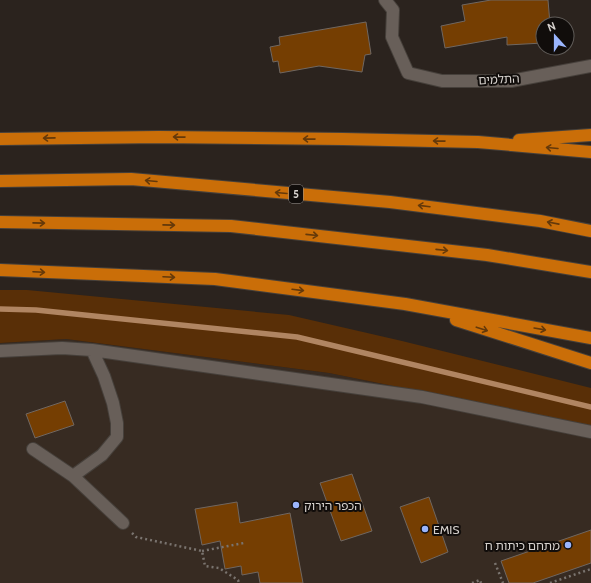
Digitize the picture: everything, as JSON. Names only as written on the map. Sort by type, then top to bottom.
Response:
[{"type":"highway","points":[[478,142],[591,135]]},
{"type":"highway","points":[[0,139],[159,137],[343,139],[478,142],[591,152]]},
{"type":"highway","name":"5","points":[[0,180],[131,179],[390,202],[540,221],[591,231]]},
{"type":"highway","points":[[0,222],[231,226],[487,255],[591,272]]},
{"type":"highway","points":[[0,270],[215,279],[405,304],[591,338]]},
{"type":"highway","points":[[405,304],[591,363]]},
{"type":"street","name":"התלמים","points":[[385,0],[393,10],[392,37],[408,73],[442,81],[511,80],[591,66]]},
{"type":"street","points":[[0,351],[62,348],[92,350],[422,397],[591,432]]},
{"type":"street","points":[[73,476],[102,455],[117,437],[118,423],[113,403],[104,376],[92,350]]},
{"type":"street","points":[[33,449],[73,476],[123,523]]},
{"type":"path","points":[[123,523],[136,537],[202,551],[244,543]]},
{"type":"path","points":[[202,551],[205,566],[219,568],[238,580],[239,583]]},
{"type":"path","points":[[495,563],[503,583]]},
{"type":"path","points":[[550,583],[591,569]]},
{"type":"path","points":[[472,583],[480,580],[481,583]]},
{"type":"shaded area","points":[[0,290],[27,290],[289,315],[402,341],[591,388],[591,426],[329,373],[66,339],[0,343]]},
{"type":"shaded area","name":"הכפר הירוק","points":[[66,339],[329,373],[591,426],[591,583],[0,583],[0,343]]},
{"type":"building","points":[[491,0],[548,0],[549,16],[535,16],[535,43],[507,45],[507,37],[445,48],[441,26],[465,21],[462,5]]},
{"type":"building","points":[[366,22],[371,54],[365,55],[362,72],[319,66],[280,73],[278,61],[273,62],[270,47],[280,45],[279,37]]},
{"type":"building","points":[[65,401],[74,425],[35,438],[26,414]]},
{"type":"building","points":[[352,474],[372,531],[341,541],[320,483]]},
{"type":"building","name":"EMIS","points":[[429,497],[448,552],[421,563],[400,507]]},
{"type":"building","points":[[237,502],[240,523],[290,513],[303,583],[260,583],[258,572],[242,575],[241,566],[225,569],[220,541],[202,545],[195,509]]},
{"type":"building","name":"מתחם כיתות ח","points":[[591,530],[591,563],[533,583],[509,583],[501,561]]},
{"type":"waterway","points":[[0,309],[36,310],[297,337],[591,407]]},
{"type":"place","name":"הכפר הירוק","points":[[296,505]]},
{"type":"place","name":"EMIS","points":[[425,529]]},
{"type":"place","name":"מתחם כיתות ח","points":[[568,545]]}]
